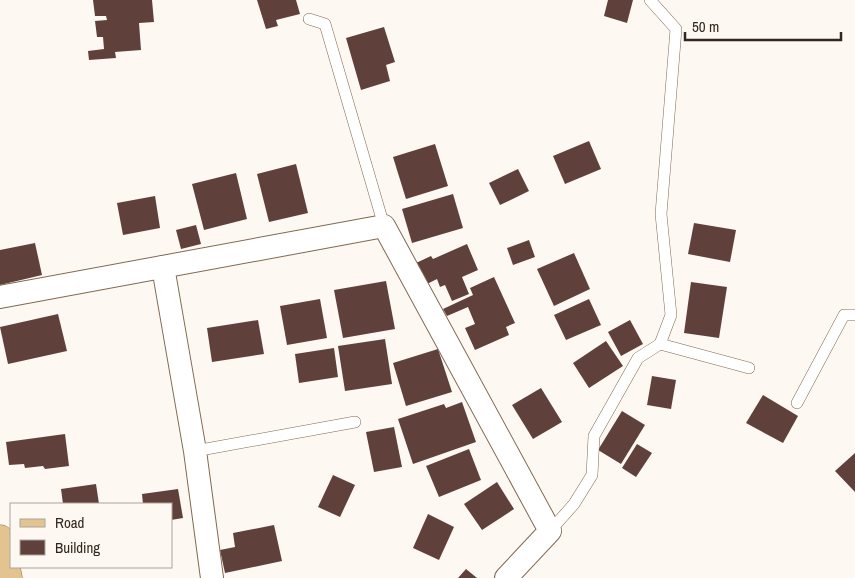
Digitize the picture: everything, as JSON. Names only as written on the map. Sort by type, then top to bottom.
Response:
[{"type":"main road","points":[[0,539],[8,578]]},
{"type":"street","points":[[0,297],[384,226],[550,531],[506,578]]},
{"type":"street","points":[[163,267],[195,451],[212,578]]},
{"type":"lane","points":[[550,531],[574,504],[592,475],[594,436],[638,358],[660,344],[671,315],[661,214],[676,29],[650,0]]},
{"type":"lane","points":[[309,19],[325,24],[384,226]]},
{"type":"lane","points":[[797,402],[844,315],[855,314]]},
{"type":"lane","points":[[660,344],[749,368]]},
{"type":"lane","points":[[195,451],[354,422]]},
{"type":"building","points":[[93,0],[152,0],[154,22],[139,23],[141,50],[115,52],[116,58],[89,60],[88,51],[104,49],[103,37],[97,37],[95,21],[107,20],[106,16],[95,16]]},
{"type":"building","points":[[257,0],[296,0],[300,14],[276,20],[278,26],[266,29]]},
{"type":"building","points":[[608,0],[633,0],[627,23],[604,16]]},
{"type":"building","points":[[384,27],[395,62],[386,65],[390,81],[361,90],[346,38]]},
{"type":"building","points":[[589,141],[601,169],[565,184],[553,156]]},
{"type":"building","points":[[435,144],[448,186],[406,199],[393,157]]},
{"type":"building","points":[[296,164],[308,213],[269,222],[257,174]]},
{"type":"building","points":[[518,169],[529,191],[500,205],[489,183]]},
{"type":"building","points":[[236,173],[247,219],[204,230],[192,184]]},
{"type":"building","points":[[453,194],[463,228],[412,243],[402,209]]},
{"type":"building","points":[[155,196],[160,228],[123,235],[117,203]]},
{"type":"building","points":[[694,223],[736,230],[730,262],[688,254]]},
{"type":"building","points":[[196,225],[201,244],[181,249],[176,230]]},
{"type":"building","points":[[529,240],[535,257],[513,265],[507,248]]},
{"type":"building","points":[[35,243],[42,275],[0,285],[0,250]]},
{"type":"building","points":[[467,244],[478,270],[462,277],[469,294],[452,301],[445,285],[440,287],[437,279],[425,285],[416,263],[431,256],[433,259]]},
{"type":"building","points":[[574,253],[590,289],[554,306],[537,269]]},
{"type":"building","points":[[494,277],[515,323],[506,327],[509,335],[475,350],[465,328],[475,324],[468,307],[447,316],[443,309],[473,295],[470,288]]},
{"type":"building","points":[[386,281],[395,329],[343,338],[334,290]]},
{"type":"building","points":[[691,282],[727,287],[719,338],[684,333]]},
{"type":"building","points":[[320,299],[327,338],[287,345],[280,306]]},
{"type":"building","points":[[589,299],[601,325],[566,340],[554,315]]},
{"type":"building","points":[[58,314],[67,351],[8,364],[0,327]]},
{"type":"building","points":[[258,320],[264,354],[212,362],[207,328]]},
{"type":"building","points":[[630,320],[643,344],[621,356],[608,332]]},
{"type":"building","points":[[385,339],[392,384],[345,391],[338,346]]},
{"type":"building","points":[[606,341],[623,366],[589,388],[573,363]]},
{"type":"building","points":[[334,348],[338,377],[299,383],[295,354]]},
{"type":"building","points":[[438,349],[452,392],[406,406],[393,363]]},
{"type":"building","points":[[652,376],[676,380],[671,409],[647,405]]},
{"type":"building","points":[[541,388],[562,422],[533,439],[512,405]]},
{"type":"building","points":[[763,395],[798,416],[783,443],[746,423]]},
{"type":"building","points":[[462,402],[476,442],[413,464],[398,419],[444,404],[446,408]]},
{"type":"building","points":[[622,411],[645,425],[621,464],[598,450]]},
{"type":"building","points":[[394,427],[402,467],[374,472],[366,432]]},
{"type":"building","points":[[65,434],[69,466],[45,469],[43,466],[25,468],[24,464],[9,465],[6,442]]},
{"type":"building","points":[[637,444],[652,453],[636,477],[622,468]]},
{"type":"building","points":[[469,449],[481,480],[439,497],[426,466]]},
{"type":"building","points":[[855,453],[855,492],[835,471]]},
{"type":"building","points":[[333,475],[355,485],[340,517],[318,507]]},
{"type":"building","points":[[497,482],[514,509],[482,530],[464,504]]},
{"type":"building","points":[[96,484],[99,503],[63,503],[61,489]]},
{"type":"building","points":[[178,489],[183,518],[172,520],[172,503],[143,503],[142,494]]},
{"type":"building","points":[[428,514],[454,527],[439,560],[413,548]]},
{"type":"building","points":[[274,525],[282,561],[225,573],[220,550],[235,547],[233,533]]},
{"type":"building","points":[[466,569],[477,578],[458,578]]}]
